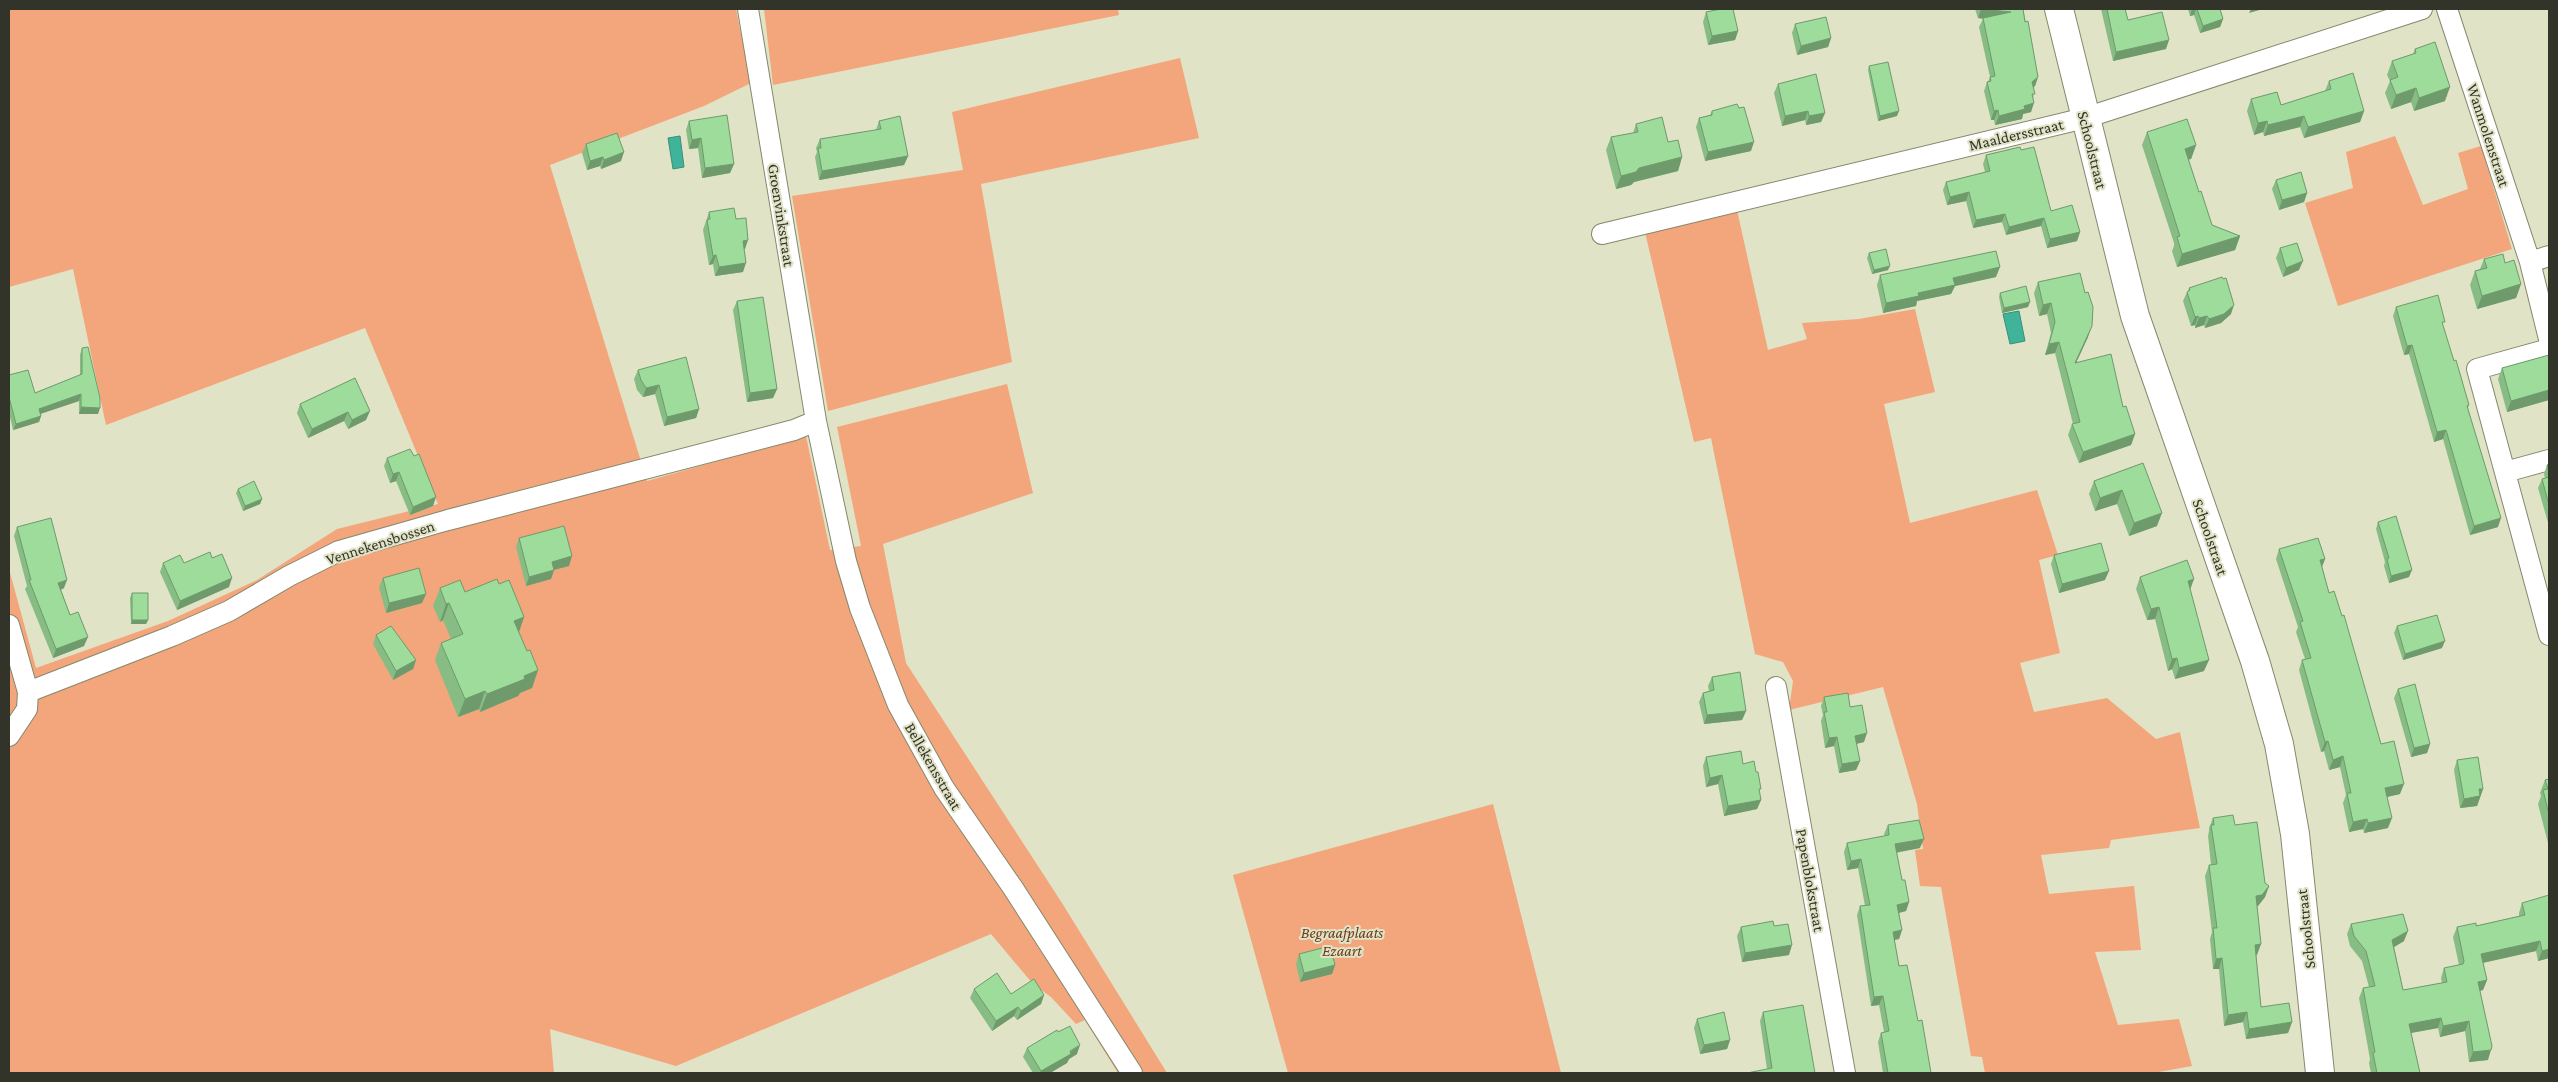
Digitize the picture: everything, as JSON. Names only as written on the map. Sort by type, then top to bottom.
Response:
[{"type":"street","name":"Groenvinkstraat","points":[[748,9],[816,421]]},
{"type":"street","name":"Schoolstraat","points":[[2059,9],[2134,316],[2255,661],[2279,744],[2295,834],[2320,1073]]},
{"type":"street","name":"Maaldersstraat","points":[[1602,234],[2085,118],[2422,9]]},
{"type":"street","name":"Wanmolenstraat","points":[[2447,9],[2455,26],[2530,262],[2549,339]]},
{"type":"street","points":[[2530,262],[2549,256]]},
{"type":"street","points":[[2549,349],[2477,369],[2549,636]]},
{"type":"street","name":"Vennekensbossen","points":[[28,692],[172,636],[229,610],[289,576],[339,551],[448,520],[794,430],[816,421]]},
{"type":"street","name":"Bellekensstraat","points":[[816,421],[846,561],[860,608],[898,705],[944,788],[1013,888],[1132,1073]]},
{"type":"street","points":[[2505,472],[2549,460]]},
{"type":"street","points":[[9,625],[28,692],[27,709],[9,736]]},
{"type":"street","name":"Papenblokstraat","points":[[1776,687],[1845,1073]]},
{"type":"green space","points":[[9,9],[736,9],[751,83],[704,106],[550,165],[647,481],[806,436],[830,550],[861,546],[837,427],[1007,384],[1033,493],[883,544],[906,663],[1062,903],[1167,1073],[1118,1073],[1085,1020],[1076,1024],[1051,997],[1033,984],[991,934],[676,1066],[550,1029],[554,1073],[9,1073],[9,569],[36,668],[168,621],[257,580],[337,529],[438,504],[365,328],[106,425],[73,269],[9,287]]},
{"type":"green space","points":[[764,9],[1118,9],[1119,15],[773,85]]},
{"type":"green space","points":[[1180,58],[1199,138],[981,184],[1012,362],[828,411],[792,196],[963,170],[952,112]]},
{"type":"green space","points":[[2395,136],[2423,205],[2468,189],[2458,153],[2481,146],[2512,249],[2338,306],[2305,203],[2353,188],[2346,152]]},
{"type":"green space","points":[[1737,210],[1768,350],[1807,339],[1802,323],[1859,319],[1915,309],[1935,392],[1884,404],[1910,523],[2037,490],[2058,555],[2039,560],[2060,653],[2020,663],[2034,712],[2107,698],[2156,739],[2180,732],[2200,828],[2111,840],[2109,848],[2041,855],[2049,894],[2134,886],[2141,950],[2095,952],[2118,1025],[2179,1019],[2192,1066],[2153,1073],[1985,1073],[1982,1057],[1971,1056],[1941,887],[1920,886],[1915,850],[1923,849],[1917,804],[1883,687],[1789,710],[1793,681],[1783,662],[1755,654],[1711,438],[1694,442],[1645,232]]},
{"type":"green space","name":"Begraafplaats Ezaart","points":[[1493,804],[1561,1073],[1288,1073],[1233,875]]},
{"type":"water","points":[[680,136],[684,167],[673,169],[668,138]]},
{"type":"water","points":[[2019,311],[2025,341],[2010,344],[2003,314]]},
{"type":"building","points":[[1733,9],[1738,31],[1712,36],[1706,12]]},
{"type":"building","points":[[1981,9],[2023,9],[2025,22],[2028,21],[2038,77],[2032,82],[2035,94],[2032,94],[2034,103],[2024,106],[2025,109],[1999,116],[1998,110],[1994,111],[1987,82],[1991,81],[1990,77],[1995,76],[1983,18],[2011,12]]},
{"type":"building","points":[[2107,9],[2125,9],[2128,20],[2162,12],[2169,40],[2116,52]]},
{"type":"building","points":[[2197,9],[2220,9],[2223,19],[2203,26]]},
{"type":"building","points":[[1826,17],[1831,38],[1801,46],[1795,24]]},
{"type":"building","points":[[2435,42],[2450,87],[2419,98],[2416,88],[2396,95],[2390,80],[2398,77],[2392,61],[2416,53],[2415,49]]},
{"type":"building","points":[[1888,62],[1899,111],[1880,116],[1869,66]]},
{"type":"building","points":[[2353,73],[2364,111],[2308,127],[2304,116],[2268,125],[2267,121],[2258,123],[2251,99],[2277,92],[2281,105],[2331,89],[2329,81]]},
{"type":"building","points":[[1816,74],[1825,113],[1809,116],[1808,111],[1785,116],[1778,84]]},
{"type":"building","points":[[1737,104],[1739,108],[1744,107],[1754,142],[1708,152],[1699,118],[1712,115],[1712,111]]},
{"type":"building","points":[[727,115],[734,164],[705,168],[701,138],[692,140],[689,121]]},
{"type":"building","points":[[900,116],[908,156],[822,171],[818,148],[821,148],[820,139],[881,129],[879,121]]},
{"type":"building","points":[[1662,117],[1668,142],[1678,140],[1682,157],[1639,168],[1636,172],[1621,176],[1611,137],[1638,132],[1636,124]]},
{"type":"building","points":[[2187,119],[2196,145],[2185,149],[2212,225],[2240,236],[2182,254],[2177,237],[2180,236],[2147,132]]},
{"type":"building","points":[[617,133],[624,152],[604,160],[603,157],[590,161],[586,144]]},
{"type":"building","points":[[2020,147],[2021,150],[2034,147],[2051,211],[2072,205],[2080,232],[2050,239],[2044,218],[2009,227],[2005,214],[1976,220],[1969,192],[1950,197],[1946,182],[1990,171],[1986,155]]},
{"type":"building","points":[[2301,172],[2307,193],[2282,200],[2276,180]]},
{"type":"building","points":[[734,208],[736,219],[746,218],[748,240],[743,241],[746,263],[719,267],[716,255],[713,256],[707,220],[710,219],[709,212]]},
{"type":"building","points":[[2297,243],[2303,261],[2286,268],[2280,248]]},
{"type":"building","points":[[1886,249],[1890,266],[1874,270],[1869,253]]},
{"type":"building","points":[[1996,251],[2000,267],[1953,278],[1955,285],[1918,293],[1919,296],[1886,303],[1880,275]]},
{"type":"building","points":[[2503,254],[2505,263],[2514,260],[2521,284],[2482,296],[2475,271],[2487,268],[2484,259]]},
{"type":"building","points":[[2080,273],[2085,293],[2088,292],[2093,307],[2092,326],[2075,363],[2111,354],[2123,407],[2126,406],[2135,434],[2083,452],[2072,424],[2080,422],[2059,342],[2049,344],[2055,322],[2051,303],[2043,305],[2038,282]]},
{"type":"building","points":[[2222,277],[2223,279],[2226,278],[2234,305],[2224,314],[2209,319],[2207,316],[2195,317],[2187,292],[2190,290],[2189,288]]},
{"type":"building","points":[[2026,286],[2030,302],[2004,308],[2000,293]]},
{"type":"building","points":[[2438,295],[2445,322],[2442,322],[2454,361],[2456,360],[2469,405],[2467,406],[2501,518],[2474,526],[2446,430],[2437,432],[2412,345],[2407,346],[2396,307]]},
{"type":"building","points":[[763,297],[777,389],[750,393],[737,301]]},
{"type":"building","points":[[88,347],[100,398],[100,408],[81,407],[81,394],[39,409],[41,416],[16,424],[9,397],[9,375],[28,370],[35,393],[82,374],[82,348]]},
{"type":"building","points":[[2549,355],[2549,390],[2511,401],[2502,368]]},
{"type":"building","points":[[686,357],[699,409],[667,417],[659,385],[646,388],[638,370]]},
{"type":"building","points":[[355,378],[370,411],[352,420],[348,412],[312,429],[300,404]]},
{"type":"building","points":[[410,449],[414,456],[419,454],[436,497],[413,507],[399,472],[393,474],[387,458]]},
{"type":"building","points":[[2143,463],[2162,513],[2134,523],[2122,490],[2100,498],[2094,481]]},
{"type":"building","points":[[2549,477],[2549,505],[2542,479]]},
{"type":"building","points":[[254,481],[262,499],[245,506],[238,489]]},
{"type":"building","points":[[2396,516],[2412,570],[2391,576],[2387,559],[2389,558],[2378,522]]},
{"type":"building","points":[[51,518],[67,580],[58,583],[70,615],[78,612],[88,637],[56,649],[29,580],[31,580],[17,527]]},
{"type":"building","points":[[564,526],[572,556],[552,562],[554,570],[529,577],[519,538]]},
{"type":"building","points":[[2318,538],[2325,559],[2320,560],[2329,593],[2334,591],[2342,616],[2344,615],[2381,744],[2394,741],[2404,784],[2385,788],[2392,818],[2368,823],[2367,819],[2353,822],[2347,793],[2351,793],[2343,756],[2333,760],[2328,741],[2325,742],[2302,660],[2311,658],[2300,622],[2303,621],[2279,549]]},
{"type":"building","points":[[2101,543],[2109,571],[2062,584],[2054,555]]},
{"type":"building","points":[[210,552],[212,558],[222,554],[232,578],[180,601],[163,563],[180,555],[184,563]]},
{"type":"building","points":[[2187,560],[2194,579],[2188,581],[2209,660],[2179,668],[2177,658],[2172,659],[2159,607],[2151,609],[2140,577]]},
{"type":"building","points":[[419,568],[426,594],[389,603],[383,578]]},
{"type":"building","points":[[497,579],[499,584],[509,580],[524,617],[514,621],[527,651],[530,650],[538,670],[524,676],[525,679],[487,694],[485,691],[465,699],[441,643],[463,634],[449,603],[446,604],[440,588],[460,580],[465,592]]},
{"type":"building","points":[[132,593],[148,593],[148,620],[132,620]]},
{"type":"building","points":[[2437,615],[2445,641],[2405,654],[2397,626]]},
{"type":"building","points":[[391,626],[416,660],[396,671],[376,635]]},
{"type":"building","points":[[1740,672],[1746,711],[1707,715],[1703,693],[1714,690],[1712,677]]},
{"type":"building","points":[[2415,684],[2430,744],[2414,748],[2398,689]]},
{"type":"building","points":[[1848,693],[1850,707],[1862,705],[1867,733],[1855,736],[1860,761],[1842,764],[1837,737],[1829,738],[1824,712],[1827,712],[1824,697]]},
{"type":"building","points":[[1741,751],[1743,764],[1754,761],[1756,772],[1758,772],[1761,800],[1728,806],[1722,775],[1710,778],[1706,757]]},
{"type":"building","points":[[2478,757],[2483,789],[2479,789],[2480,796],[2464,799],[2457,760]]},
{"type":"building","points":[[2549,779],[2549,815],[2543,790],[2548,789],[2545,780]]},
{"type":"building","points":[[2233,815],[2235,825],[2257,822],[2265,883],[2269,886],[2262,895],[2256,896],[2261,944],[2255,945],[2261,1007],[2289,1003],[2292,1022],[2249,1029],[2247,1012],[2228,1015],[2222,958],[2216,959],[2213,928],[2217,928],[2209,865],[2217,864],[2211,825],[2214,825],[2213,818]]},
{"type":"building","points":[[1919,820],[1924,839],[1895,844],[1902,880],[1905,880],[1909,902],[1897,905],[1902,930],[1893,932],[1899,966],[1907,965],[1918,1021],[1922,1020],[1931,1073],[1888,1073],[1881,1033],[1889,1031],[1883,996],[1874,997],[1860,906],[1870,905],[1861,859],[1851,861],[1847,843],[1889,835],[1888,825]]},
{"type":"building","points":[[2549,895],[2549,949],[2542,951],[2540,941],[2481,954],[2487,980],[2478,982],[2492,1046],[2491,1050],[2473,1052],[2469,1021],[2443,1026],[2441,1018],[2409,1024],[2420,1073],[2377,1073],[2363,988],[2375,986],[2366,951],[2354,936],[2351,924],[2403,914],[2408,931],[2392,940],[2403,990],[2447,982],[2444,968],[2463,964],[2457,927],[2476,923],[2476,926],[2525,915],[2522,903]]},
{"type":"building","points":[[1773,921],[1774,926],[1788,924],[1792,945],[1745,953],[1741,927]]},
{"type":"building","points":[[1330,946],[1335,965],[1304,973],[1299,954]]},
{"type":"building","points":[[997,973],[1011,994],[1034,979],[1044,995],[1021,1011],[1018,1007],[996,1021],[974,989]]},
{"type":"building","points":[[1803,1005],[1815,1073],[1747,1073],[1772,1068],[1763,1012]]},
{"type":"building","points":[[1724,1012],[1730,1040],[1704,1045],[1697,1019]]},
{"type":"building","points":[[1070,1026],[1080,1045],[1070,1051],[1071,1054],[1041,1071],[1027,1048],[1057,1030],[1058,1032]]}]
